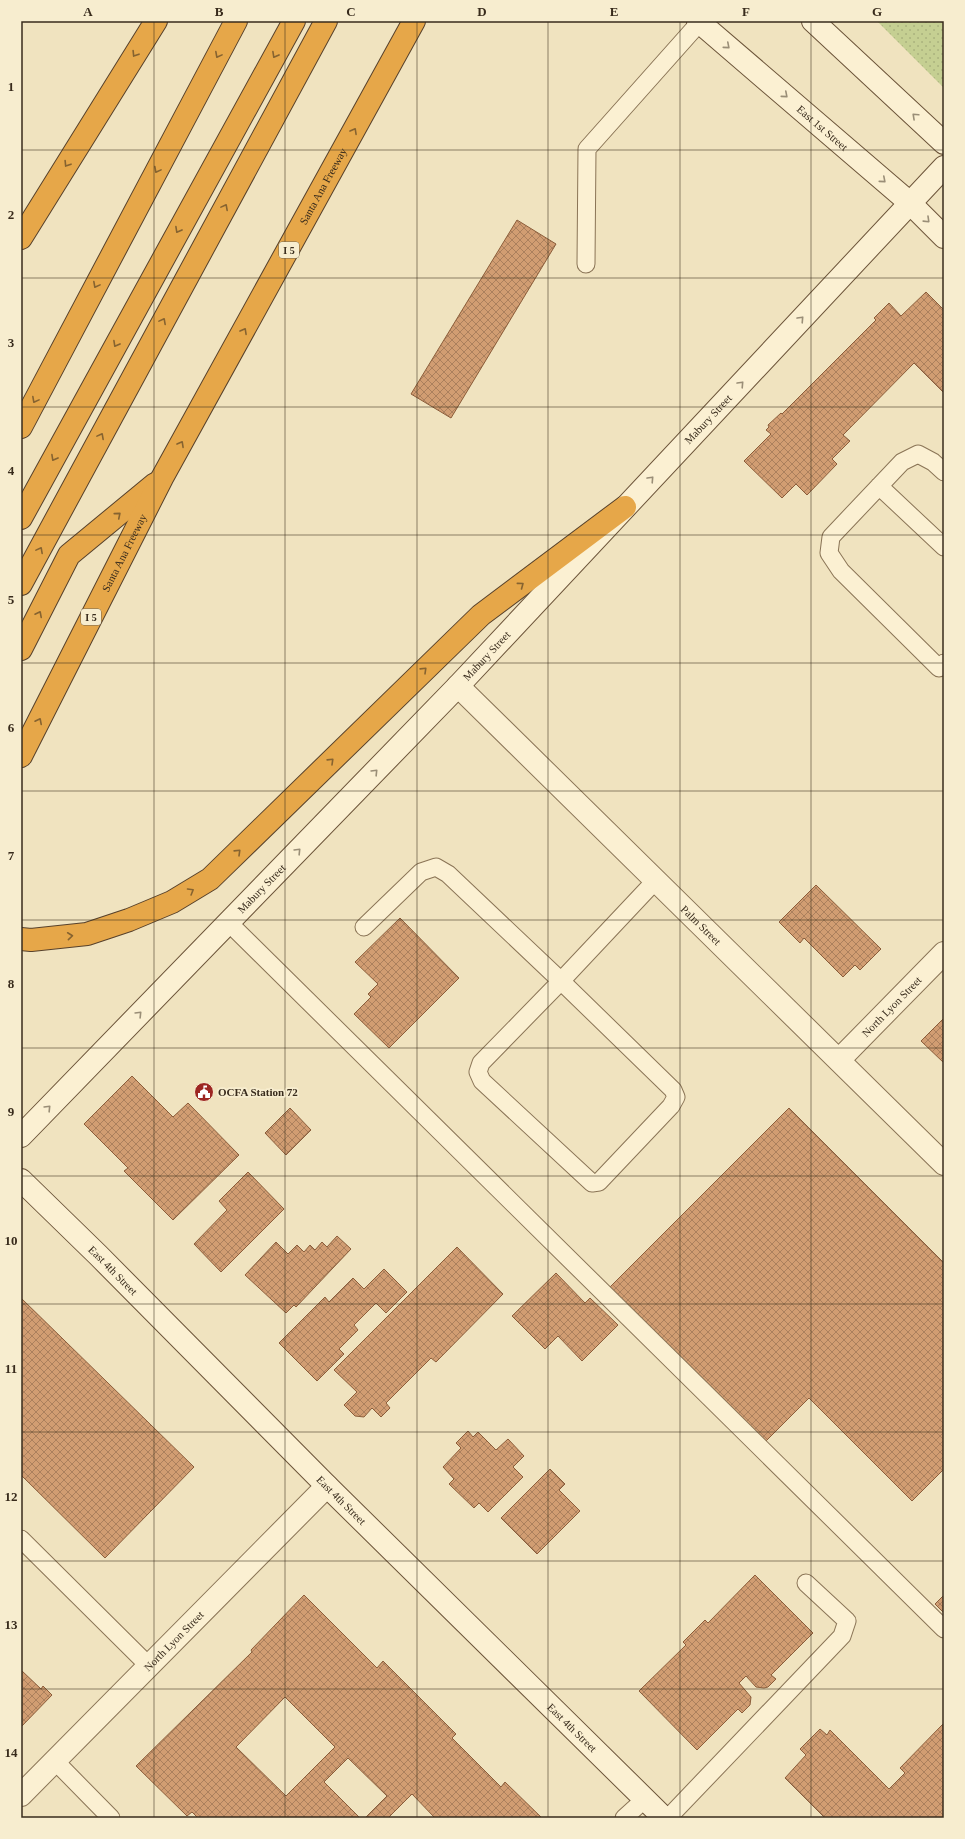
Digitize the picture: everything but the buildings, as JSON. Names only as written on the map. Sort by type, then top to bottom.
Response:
[{"type":"highway","points":[[23,234],[156,21]]},
{"type":"highway","points":[[21,427],[236,21]]},
{"type":"highway","points":[[21,518],[294,21]]},
{"type":"highway","points":[[21,584],[326,21]]},
{"type":"highway","name":"Santa Ana Freeway","points":[[21,756],[162,478],[414,21]]},
{"type":"highway","name":"Santa Ana Freeway","points":[[21,649],[69,555],[162,478]]},
{"type":"highway","points":[[26,939],[87,934],[129,920],[172,902],[210,879],[481,615],[625,507]]},
{"type":"main road","points":[[813,21],[944,143]]},
{"type":"main road","name":"East 1st Street","points":[[699,22],[910,203],[944,237]]},
{"type":"main road","name":"Mabury Street","points":[[21,1136],[458,686],[944,167]]},
{"type":"main road","name":"Palm Street","points":[[458,686],[944,1164]]},
{"type":"main road","name":"North Lyon Street","points":[[839,1060],[944,953]]},
{"type":"main road","name":"East 4th Street","points":[[21,1180],[98,1255],[327,1486],[664,1818]]},
{"type":"main road","name":"North Lyon Street","points":[[21,1795],[327,1486]]},
{"type":"lane","points":[[586,264],[587,150],[699,22]]},
{"type":"lane","points":[[944,472],[933,462],[918,454],[902,462],[832,537],[829,553],[841,571],[939,668],[944,663]]},
{"type":"lane","points":[[879,486],[944,547]]},
{"type":"lane","points":[[364,927],[420,872],[436,867],[448,874],[562,981],[673,1090],[676,1097],[671,1106],[599,1182],[592,1183],[482,1081],[478,1072],[481,1063],[562,981],[656,880]]},
{"type":"lane","points":[[228,922],[944,1629]]},
{"type":"lane","points":[[21,1539],[149,1666]]},
{"type":"lane","points":[[668,1818],[842,1636],[847,1621],[806,1583]]},
{"type":"lane","points":[[55,1761],[111,1818]]},
{"type":"lane","points":[[624,1818],[645,1799]]},
{"type":"green space","points":[[877,21],[944,21],[944,88]]},
{"type":"place","name":"OCFA Station 72","points":[[204,1092]]}]
